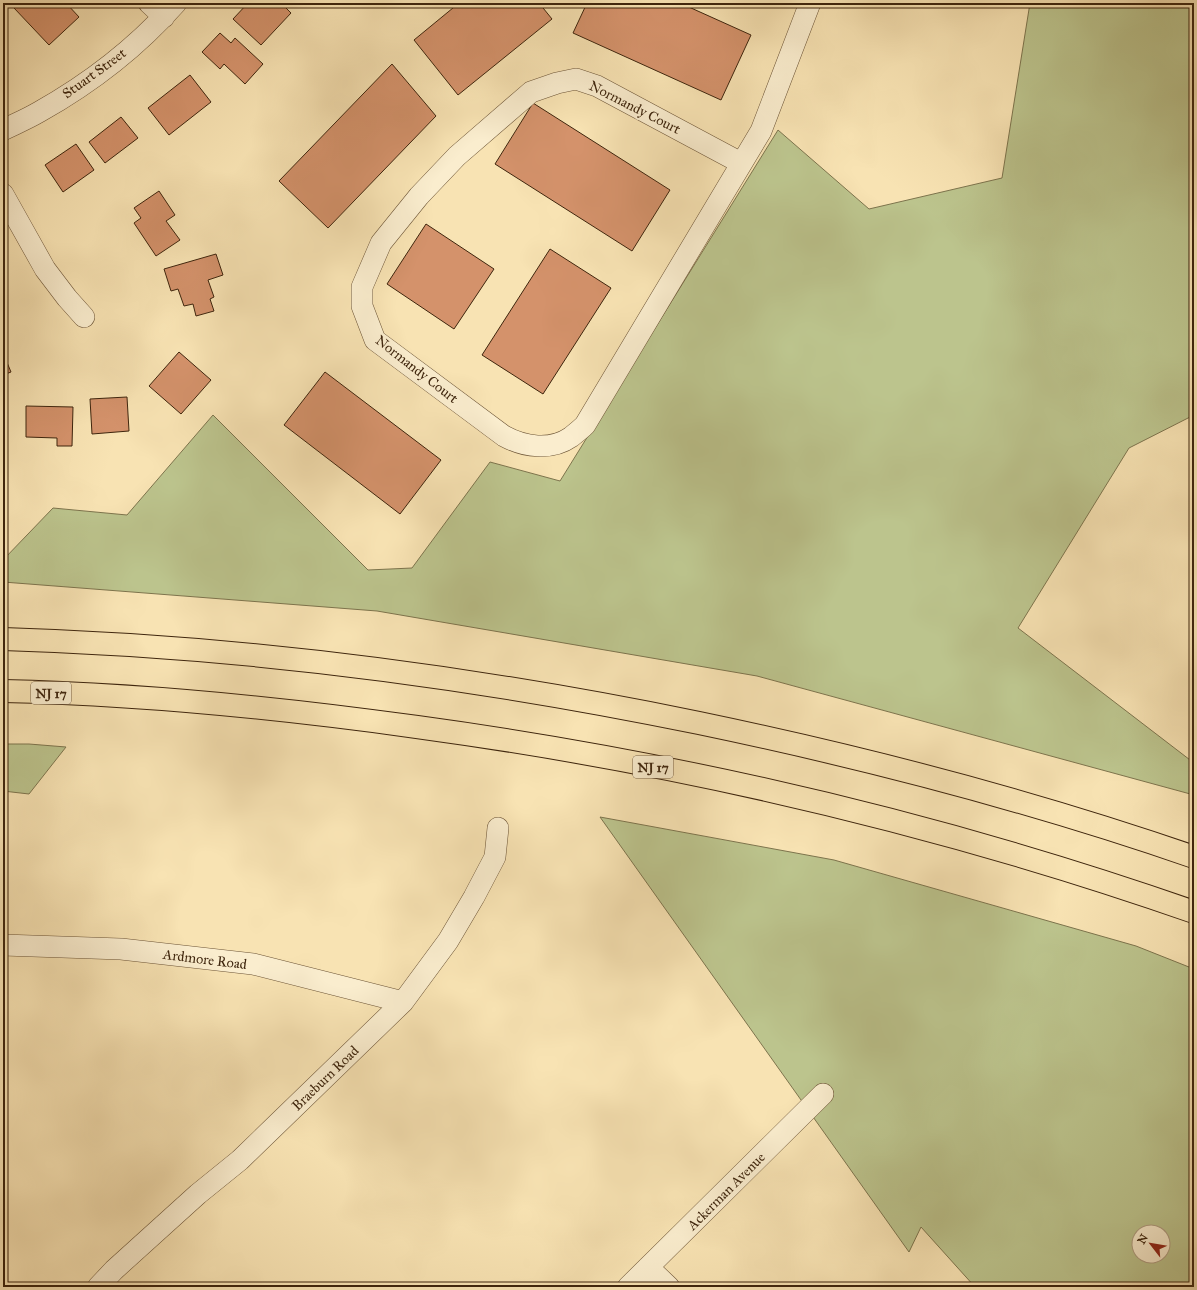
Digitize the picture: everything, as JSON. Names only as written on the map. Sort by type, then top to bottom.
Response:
[{"type":"highway","points":[[3,639],[47,640],[223,652],[308,660],[475,682],[578,699],[743,732],[898,769],[1001,796],[1194,857]]},
{"type":"highway","name":"NJ 17","points":[[3,691],[98,695],[267,708],[381,722],[543,745],[739,784],[882,818],[1048,864],[1194,912]]},
{"type":"street","points":[[149,3],[170,10]]},
{"type":"street","name":"Normandy Court","points":[[741,163],[597,86],[576,79],[557,83],[531,92],[457,156],[419,196],[381,243],[362,287],[362,306],[375,340],[513,441],[534,446],[552,444],[570,438],[585,425],[761,131],[810,3]]},
{"type":"street","name":"Stuart Street","points":[[3,130],[38,112],[96,75],[148,32],[170,10]]},
{"type":"street","points":[[3,194],[45,269],[67,298],[84,317]]},
{"type":"street","name":"Braeburn Road","points":[[98,1287],[114,1270],[198,1194],[240,1160],[403,1002],[448,941],[474,897],[494,857],[498,828]]},
{"type":"street","name":"Ardmore Road","points":[[3,945],[121,949],[253,964],[403,1002]]},
{"type":"street","name":"Ackerman Avenue","points":[[628,1287],[823,1094]]},
{"type":"street","points":[[648,1267],[669,1287]]},
{"type":"green space","points":[[1030,3],[1194,3],[1194,415],[1129,448],[1018,628],[1194,763],[1194,795],[757,676],[377,611],[3,582],[3,560],[53,508],[127,515],[213,415],[368,570],[412,568],[490,462],[560,481],[778,130],[869,209],[1002,178]]},
{"type":"green space","points":[[3,744],[29,744],[66,747],[29,794],[3,791]]},
{"type":"green space","points":[[600,817],[834,860],[1136,946],[1194,969],[1194,1287],[975,1287],[921,1227],[909,1252]]},
{"type":"building","points":[[19,3],[66,3],[79,17],[49,45],[14,8]]},
{"type":"building","points":[[248,3],[281,3],[291,13],[261,45],[233,19]]},
{"type":"building","points":[[459,3],[539,3],[552,19],[458,95],[414,40]]},
{"type":"building","points":[[587,3],[680,3],[751,35],[721,100],[573,33]]},
{"type":"building","points":[[220,33],[231,43],[235,38],[263,64],[245,84],[224,64],[220,69],[202,52]]},
{"type":"building","points":[[392,64],[436,116],[328,228],[279,181]]},
{"type":"building","points":[[190,75],[211,102],[169,135],[148,108]]},
{"type":"building","points":[[533,103],[670,190],[632,251],[495,164]]},
{"type":"building","points":[[121,117],[138,138],[105,163],[89,142]]},
{"type":"building","points":[[76,144],[94,170],[63,192],[45,165]]},
{"type":"building","points":[[159,191],[175,215],[166,221],[180,240],[156,256],[134,223],[141,218],[134,208]]},
{"type":"building","points":[[426,224],[494,269],[454,329],[387,284]]},
{"type":"building","points":[[550,249],[611,288],[543,394],[482,355]]},
{"type":"building","points":[[216,254],[223,275],[208,280],[214,297],[210,299],[214,311],[196,316],[193,304],[184,306],[178,289],[171,291],[164,269]]},
{"type":"building","points":[[179,352],[211,380],[181,414],[149,386]]},
{"type":"building","points":[[3,353],[11,372],[3,375]]},
{"type":"building","points":[[325,372],[441,460],[400,514],[284,425]]},
{"type":"building","points":[[127,397],[129,431],[92,434],[90,399]]},
{"type":"building","points":[[26,406],[73,407],[72,446],[57,446],[57,438],[26,437]]}]
